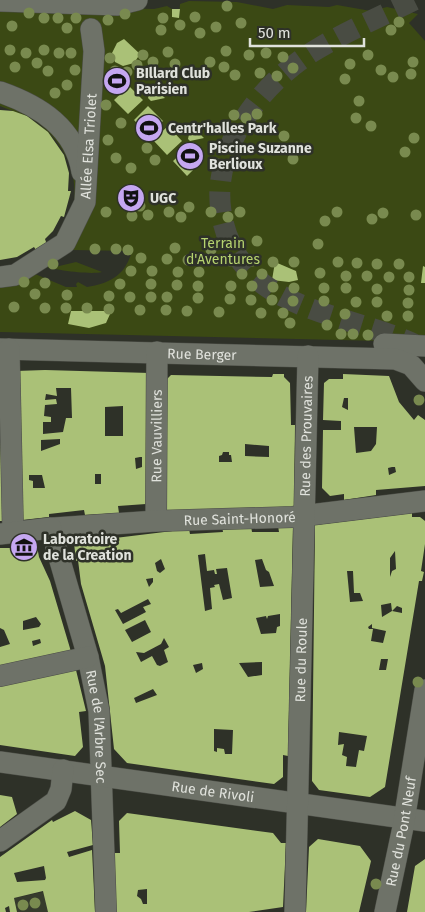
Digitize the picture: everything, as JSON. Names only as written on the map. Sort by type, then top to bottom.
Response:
[{"type":"street","points":[[0,1],[117,5],[137,0]]},
{"type":"street","name":"Allée Elsa Triolet","points":[[0,277],[16,275],[65,243],[85,202],[94,51],[91,29]]},
{"type":"street","points":[[0,92],[45,112],[66,132],[80,158],[85,187]]},
{"type":"street","points":[[384,344],[425,346]]},
{"type":"street","points":[[4,349],[6,534]]},
{"type":"street","name":"Rue Berger","points":[[4,349],[394,359],[411,365],[425,382]]},
{"type":"street","name":"Rue Vauvilliers","points":[[156,521],[157,352]]},
{"type":"street","name":"Rue des Prouvaires","points":[[304,515],[306,501],[308,356]]},
{"type":"street","name":"Rue Saint-Honoré","points":[[6,534],[54,535],[156,521],[293,517],[425,500]]},
{"type":"street","name":"Rue du Roule","points":[[295,912],[304,515]]},
{"type":"street","name":"Rue de l'Arbre Sec","points":[[54,535],[88,657],[99,712],[106,912]]},
{"type":"street","points":[[0,676],[88,657]]},
{"type":"street","name":"Rue du Pont Neuf","points":[[385,912],[415,820],[425,690]]},
{"type":"street","name":"Rue de Rivoli","points":[[0,762],[63,770],[101,781],[415,820]]},
{"type":"street","points":[[0,842],[56,801],[61,789],[63,770]]},
{"type":"shaded area","points":[[67,887],[73,912],[17,912],[14,898]]},
{"type":"green space","name":"Terrain d'Aventures","points":[[189,1],[237,2],[273,9],[287,5],[329,7],[337,5],[371,11],[387,7],[418,14],[409,23],[425,41],[425,342],[0,332],[0,270],[35,274],[66,287],[77,287],[76,284],[78,282],[87,287],[116,277],[125,267],[132,251],[72,250],[57,234],[72,209],[74,200],[73,176],[65,154],[51,134],[32,119],[0,106],[0,5],[154,9],[167,6],[172,9],[172,17],[179,17],[180,4]]},
{"type":"green space","points":[[52,260],[55,267],[76,262],[102,272],[71,272],[41,265]]},
{"type":"building","points":[[172,9],[180,9],[179,18],[172,17]]},
{"type":"building","points":[[124,39],[140,54],[134,63],[123,66],[115,62],[112,53],[117,43]]},
{"type":"building","points":[[152,85],[165,98],[151,101],[148,98]]},
{"type":"building","points":[[129,86],[143,100],[128,114],[114,100]]},
{"type":"building","points":[[148,106],[163,121],[148,135],[134,120]]},
{"type":"building","points":[[0,110],[13,111],[27,116],[48,132],[64,155],[69,173],[68,191],[71,191],[64,217],[61,216],[53,231],[45,239],[47,245],[36,250],[34,247],[17,257],[0,260]]},
{"type":"building","points":[[191,125],[204,138],[190,141],[188,139]]},
{"type":"building","points":[[168,126],[182,141],[167,155],[153,140]]},
{"type":"building","points":[[188,147],[201,162],[187,176],[173,161]]},
{"type":"building","points":[[275,262],[296,271],[298,280],[289,282],[272,280]]},
{"type":"building","points":[[423,266],[425,267],[425,283],[421,283]]},
{"type":"building","points":[[71,311],[111,312],[106,323],[89,328],[68,324]]},
{"type":"building","points":[[0,371],[5,521],[0,521]]},
{"type":"building","points":[[16,371],[150,373],[151,469],[146,476],[146,504],[118,506],[119,513],[85,515],[84,510],[49,514],[49,517],[22,520]],"holes":[[[56,388],[71,388],[72,418],[66,418],[63,432],[43,434],[43,422],[51,422],[51,417],[44,416],[45,405],[57,404],[56,399],[45,400],[46,394],[57,396]],[[123,406],[123,436],[105,436],[105,407]],[[60,439],[60,444],[41,451],[41,440]],[[142,457],[142,467],[136,469],[135,458]],[[95,474],[101,474],[101,484],[95,484]],[[29,475],[42,475],[45,488],[33,488],[33,481],[29,480]]]},
{"type":"building","points":[[273,374],[284,374],[284,377],[290,383],[291,425],[295,425],[294,507],[163,511],[166,380],[171,375],[272,377]],"holes":[[[245,444],[269,446],[269,457],[245,456]],[[223,452],[229,452],[232,462],[219,462],[219,456]]]},
{"type":"building","points":[[343,374],[389,376],[399,402],[414,420],[418,415],[425,420],[425,486],[376,490],[376,495],[344,500],[344,494],[330,496],[322,488],[323,430],[341,430],[341,421],[323,420],[324,383],[329,379],[343,379]],"holes":[[[344,398],[348,398],[348,410],[342,407]],[[354,427],[377,427],[376,444],[371,451],[356,453]],[[395,467],[396,472],[389,475],[388,468]]]},
{"type":"building","points":[[412,513],[412,517],[420,517],[425,521],[425,544],[421,571],[424,572],[422,581],[419,581],[385,787],[370,797],[319,790],[312,781],[315,525]],"holes":[[[395,551],[396,569],[392,571],[390,577],[390,558]],[[347,571],[353,571],[354,593],[360,593],[363,601],[350,602]],[[391,603],[392,611],[382,617],[381,605]],[[397,606],[402,608],[402,613],[392,611]],[[372,624],[372,628],[386,631],[383,643],[371,641],[373,629],[368,627]],[[381,659],[388,659],[386,670],[379,670]],[[339,732],[367,736],[364,751],[359,750],[356,767],[346,766],[347,757],[342,755],[344,744],[338,745]]]},
{"type":"building","points":[[222,526],[251,526],[252,532],[279,532],[278,526],[293,527],[288,756],[283,755],[283,777],[274,784],[127,763],[114,749],[105,666],[81,584],[74,543],[189,529],[190,534],[223,532]],"holes":[[[205,554],[207,571],[214,570],[215,574],[217,574],[216,569],[227,568],[232,598],[223,600],[219,584],[214,585],[215,587],[210,588],[212,609],[205,611],[198,555]],[[161,559],[165,569],[160,573],[157,571],[155,563]],[[262,559],[274,586],[260,587],[255,560]],[[153,578],[153,582],[149,587],[146,579]],[[148,599],[151,604],[143,607],[146,612],[123,624],[115,610],[118,609],[121,613]],[[280,614],[280,626],[277,627],[276,633],[261,634],[256,618],[266,616],[267,619],[268,616]],[[145,620],[151,632],[132,642],[125,630]],[[164,638],[169,647],[164,650],[168,662],[160,666],[157,665],[152,656],[141,662],[136,652],[144,653],[161,644]],[[262,662],[262,675],[248,677],[239,663]],[[202,663],[203,669],[196,673],[193,665]],[[153,689],[157,695],[136,703],[134,698]],[[214,729],[233,730],[232,754],[225,754],[224,749],[217,748],[217,752],[214,751]]]},
{"type":"building","points":[[20,545],[37,546],[39,557],[50,581],[72,655],[0,670],[0,647],[10,644],[4,630],[0,628],[0,548],[18,548]],"holes":[[[36,617],[41,624],[39,627],[23,630],[23,621]],[[40,639],[41,643],[33,646],[32,641]]]},
{"type":"building","points":[[75,666],[86,711],[79,712],[83,747],[75,756],[0,745],[0,681]]},
{"type":"building","points":[[0,795],[12,797],[17,814],[0,827]]},
{"type":"building","points":[[75,811],[91,820],[93,845],[67,852],[69,857],[92,850],[95,912],[48,912],[43,891],[14,898],[17,912],[10,912],[9,906],[5,908],[6,912],[0,912],[0,857],[52,820],[53,822]],"holes":[[[44,866],[45,880],[17,882],[14,873]]]},
{"type":"building","points":[[127,813],[273,833],[281,843],[286,843],[283,907],[249,912],[114,912],[114,853],[120,853],[119,821]],"holes":[[[147,889],[147,904],[143,904],[137,896],[138,890]]]},
{"type":"building","points":[[318,839],[360,846],[371,861],[359,912],[306,912],[309,847]]},
{"type":"building","points":[[425,859],[425,912],[407,912],[415,866]]},
{"type":"tunnel","points":[[414,0],[330,41],[299,61],[280,77],[246,116],[233,139],[225,162],[220,186],[221,211],[226,232],[234,251],[254,277],[279,294],[316,311],[414,344]]},
{"type":"place","name":"BIllard Club Parisien","points":[[117,81]]},
{"type":"place","name":"Centr'halles Park","points":[[149,128]]},
{"type":"place","name":"Piscine Suzanne Berlioux","points":[[190,156]]},
{"type":"place","name":"UGC","points":[[131,198]]},
{"type":"place","name":"Laboratoire de la Creation","points":[[24,547]]}]
